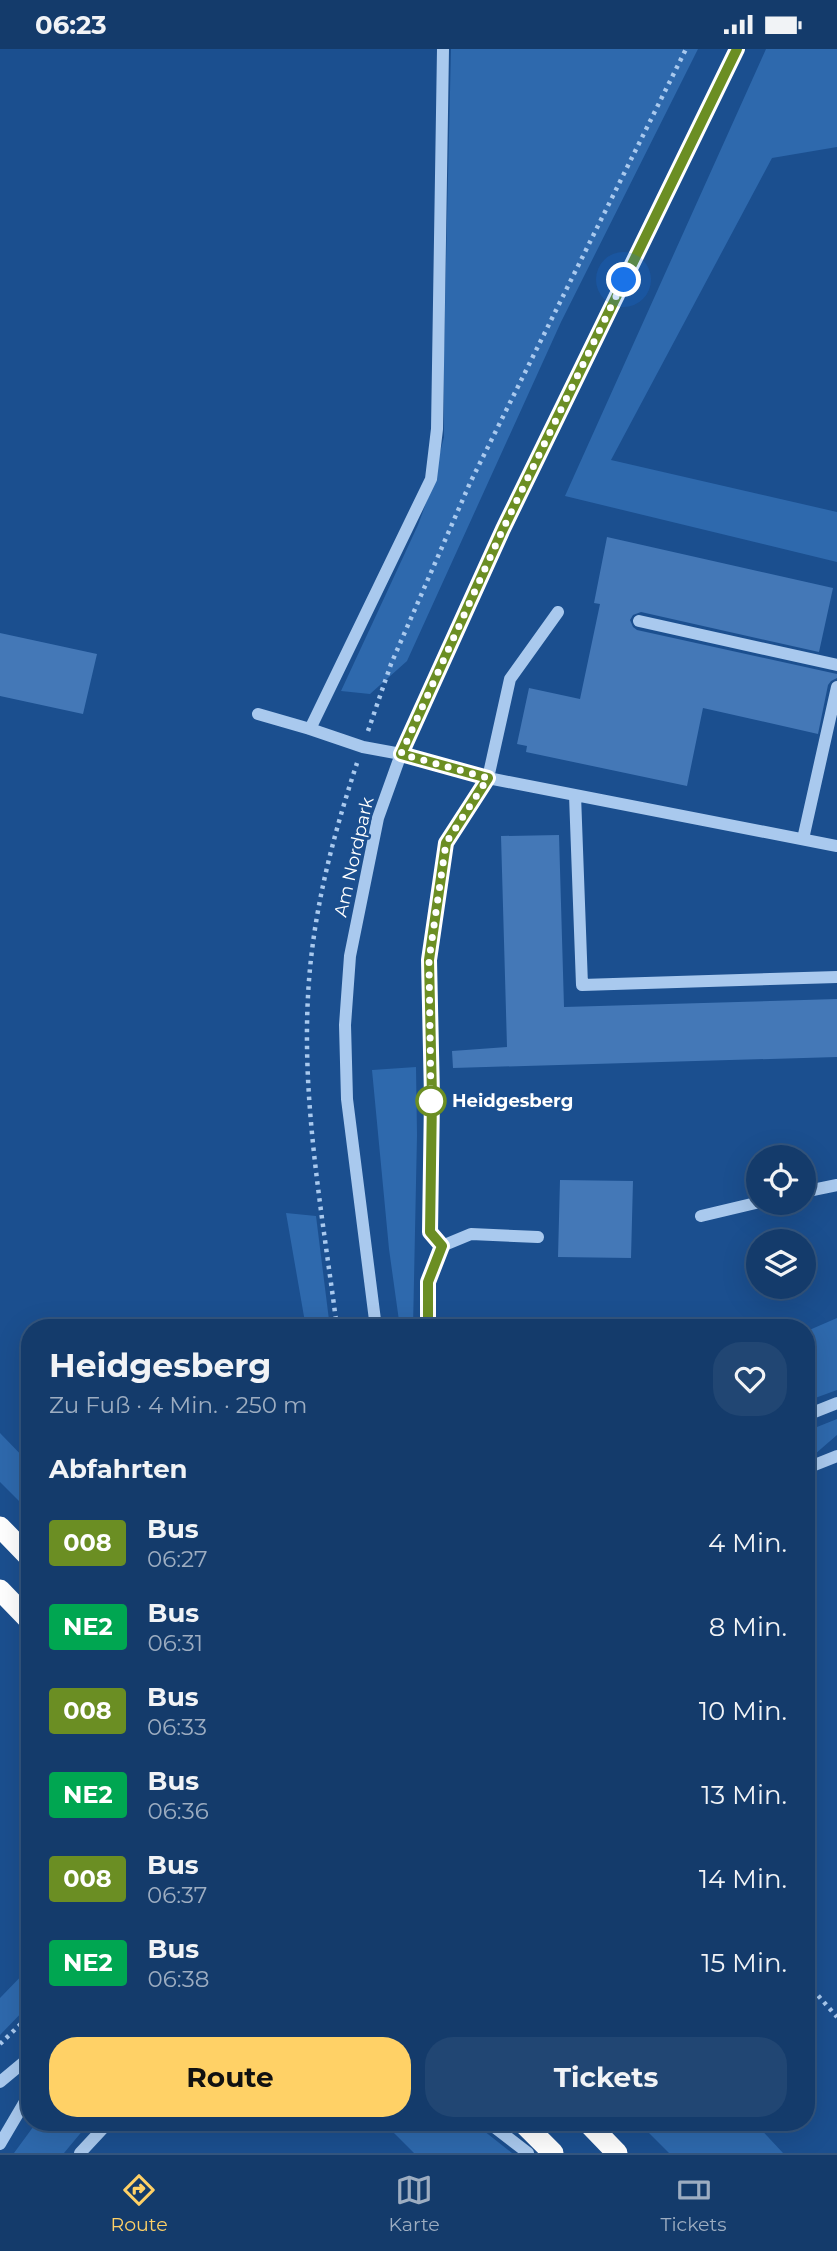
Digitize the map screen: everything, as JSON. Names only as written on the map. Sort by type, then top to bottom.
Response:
[{"type":"highway","points":[[0,1527],[21,1549]]},
{"type":"highway","points":[[0,1590],[21,1612]]},
{"type":"highway","points":[[531,2131],[553,2153]]},
{"type":"highway","points":[[596,2131],[617,2153]]},
{"type":"street","points":[[310,729],[431,479],[437,429],[443,49]]},
{"type":"street","name":"Am Nordpark","points":[[375,1319],[347,1099],[345,1025],[350,955],[378,818],[401,754],[503,529],[737,49]]},
{"type":"street","points":[[442,1246],[430,1232],[432,1097],[429,960],[446,843],[488,778],[510,679],[558,612]]},
{"type":"street","points":[[639,621],[837,664]]},
{"type":"street","points":[[803,839],[837,687]]},
{"type":"street","points":[[258,714],[363,747],[401,754],[488,778],[837,846]]},
{"type":"street","points":[[575,795],[582,985],[837,977]]},
{"type":"street","points":[[816,1189],[837,1185]]},
{"type":"street","points":[[701,1216],[746,1205]]},
{"type":"street","points":[[428,1319],[428,1282],[442,1246],[471,1234],[538,1237]]},
{"type":"street","points":[[815,1412],[837,1403]]},
{"type":"street","points":[[815,1465],[837,1456]]},
{"type":"street","points":[[0,2082],[21,2064]]},
{"type":"street","points":[[0,2144],[21,2108]]},
{"type":"street","points":[[80,2153],[101,2131]]},
{"type":"street","points":[[499,2131],[528,2153]]},
{"type":"path","points":[[815,1992],[837,2017]]},
{"type":"path","points":[[0,2044],[21,2024]]},
{"type":"shaded area","points":[[451,49],[698,49],[561,322],[407,661],[370,694],[341,691],[418,525],[444,437]]},
{"type":"shaded area","points":[[766,49],[837,49],[837,147],[772,158],[611,460],[837,512],[837,562],[565,496]]},
{"type":"shaded area","points":[[416,1067],[413,1319],[399,1319],[389,1249],[372,1070]]},
{"type":"shaded area","points":[[286,1213],[316,1216],[329,1319],[304,1319]]},
{"type":"shaded area","points":[[837,1318],[837,1390],[815,1398],[815,1328]]},
{"type":"shaded area","points":[[837,1419],[837,1435],[815,1454],[815,1428]]},
{"type":"shaded area","points":[[0,1433],[21,1455],[21,1503],[0,1482]]},
{"type":"shaded area","points":[[21,1976],[21,2013],[0,2035],[0,1998]]},
{"type":"shaded area","points":[[30,2131],[82,2131],[64,2153],[14,2153]]},
{"type":"shaded area","points":[[392,2131],[484,2131],[512,2153],[414,2153]]},
{"type":"shaded area","points":[[647,2131],[762,2131],[783,2153],[669,2153]]},
{"type":"building","points":[[607,537],[833,588],[819,652],[641,612],[633,615],[630,620],[637,630],[837,674],[837,678],[828,685],[818,734],[703,708],[687,786],[526,752],[527,746],[517,744],[529,688],[580,699],[600,604],[594,603]]},
{"type":"building","points":[[0,633],[97,654],[83,714],[0,696]]},
{"type":"building","points":[[559,835],[564,1007],[837,999],[837,1057],[453,1068],[452,1051],[507,1047],[501,836]]},
{"type":"building","points":[[560,1180],[633,1181],[631,1258],[558,1257]]},
{"type":"bus line","name":"008","points":[[428,1319],[428,1282],[442,1246],[430,1232],[432,1097],[429,960],[446,843],[488,778],[401,754],[503,529],[737,49]]},
{"type":"place","name":"Heidgesberg","points":[[431,1101]]},
{"type":"route","points":[[431,1101],[429,960],[446,843],[488,778],[401,754],[503,529],[624,280]]}]
